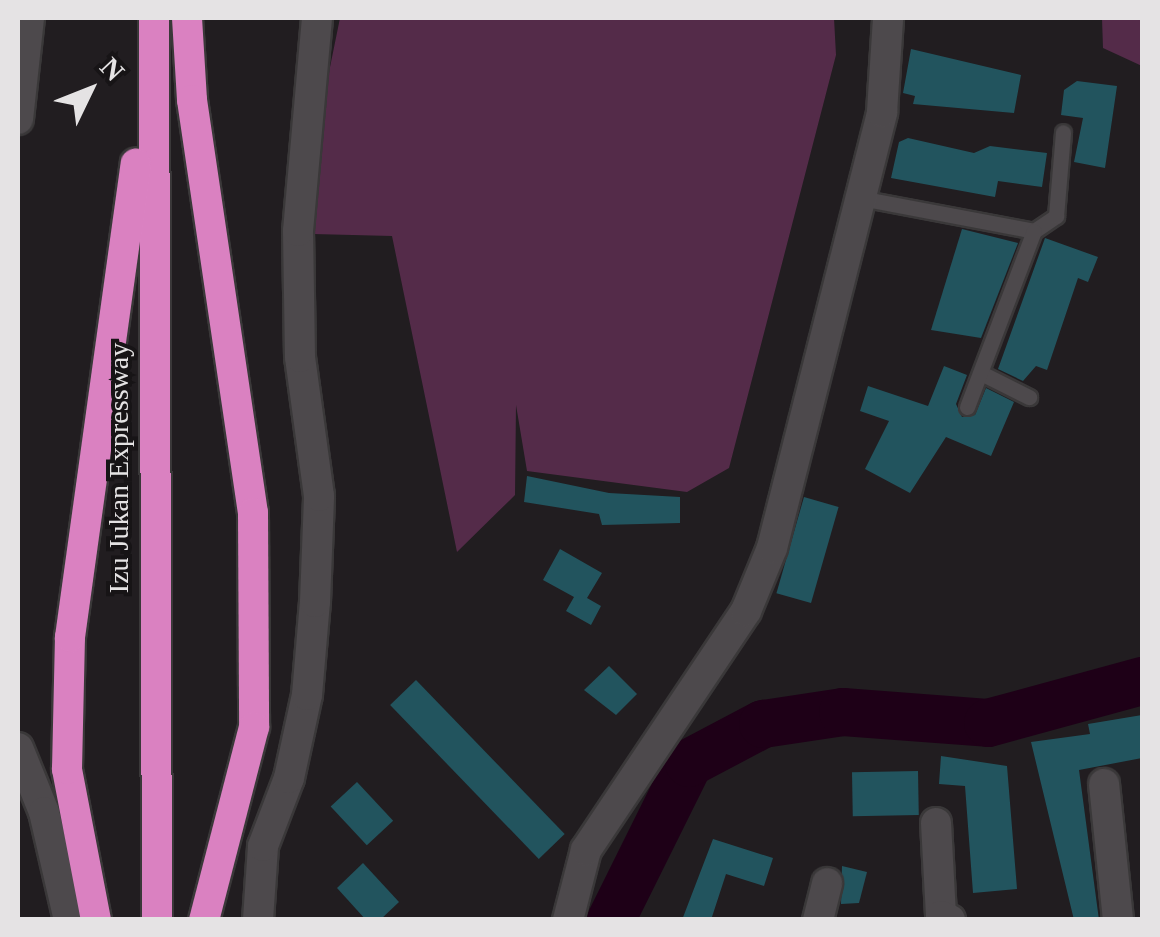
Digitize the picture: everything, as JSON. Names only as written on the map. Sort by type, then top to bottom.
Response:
[{"type":"highway","name":"Izu Jukan Expressway","points":[[134,18],[146,856],[157,920]]},
{"type":"highway","name":"Izu Jukan Expressway","points":[[142,920],[146,856],[154,18]]},
{"type":"highway","points":[[187,18],[192,100],[254,531],[254,727],[204,920]]},
{"type":"highway","points":[[96,920],[67,769],[70,637],[136,164]]},
{"type":"street","points":[[18,119],[29,18]]},
{"type":"street","points":[[258,920],[263,846],[290,778],[308,695],[315,602],[320,496],[300,358],[298,231],[318,18]]},
{"type":"street","points":[[568,920],[586,850],[746,611],[759,580],[882,112],[888,18]]},
{"type":"street","points":[[18,748],[31,817],[69,920]]},
{"type":"street","points":[[1104,784],[1118,920]]},
{"type":"street","points":[[936,822],[942,916],[950,920]]},
{"type":"street","points":[[818,920],[828,884]]},
{"type":"lane","points":[[968,407],[1034,231],[1056,216],[1063,132]]},
{"type":"lane","points":[[860,198],[1034,231]]},
{"type":"lane","points":[[980,373],[1030,396]]},
{"type":"shaded area","points":[[340,18],[834,18],[836,55],[729,468],[687,492],[527,471],[516,405],[515,495],[457,552],[392,236],[313,234],[318,126]]},
{"type":"shaded area","points":[[1102,18],[1142,18],[1142,66],[1103,48]]},
{"type":"building","points":[[911,49],[1021,75],[1014,113],[913,104],[915,96],[903,93]]},
{"type":"building","points":[[1077,81],[1117,86],[1105,168],[1074,162],[1083,118],[1061,115],[1064,90]]},
{"type":"building","points":[[908,138],[974,153],[990,146],[1047,153],[1042,187],[998,181],[995,197],[891,178],[899,142]]},
{"type":"building","points":[[962,229],[1018,243],[981,338],[931,330]]},
{"type":"building","points":[[1045,238],[1098,257],[1088,282],[1078,278],[1047,370],[1036,366],[1023,381],[998,369]]},
{"type":"building","points":[[944,366],[967,375],[956,404],[962,417],[975,415],[986,388],[1014,402],[991,456],[946,437],[910,493],[865,469],[889,421],[860,411],[868,386],[928,406]]},
{"type":"building","points":[[527,476],[609,493],[680,497],[680,523],[602,525],[599,514],[524,502]]},
{"type":"building","points":[[804,497],[839,507],[811,603],[776,593]]},
{"type":"building","points":[[560,549],[602,573],[587,598],[601,606],[591,625],[566,611],[574,597],[543,580]]},
{"type":"building","points":[[609,666],[637,694],[616,715],[584,690]]},
{"type":"building","points":[[416,680],[565,834],[539,859],[390,705]]},
{"type":"building","points":[[1142,715],[1142,758],[1079,770],[1099,920],[1074,920],[1031,742],[1090,734],[1088,724]]},
{"type":"building","points":[[941,756],[1007,766],[1017,889],[973,893],[965,786],[939,784]]},
{"type":"building","points":[[918,771],[919,815],[853,816],[852,772]]},
{"type":"building","points":[[357,782],[393,821],[367,845],[331,807]]},
{"type":"building","points":[[713,839],[773,858],[764,886],[726,874],[711,920],[682,920]]},
{"type":"building","points":[[363,863],[399,902],[380,920],[366,920],[337,888]]},
{"type":"building","points":[[842,866],[867,872],[859,903],[841,904]]},
{"type":"waterway","points":[[611,920],[689,763],[763,724],[843,712],[988,723],[1142,681]]}]
